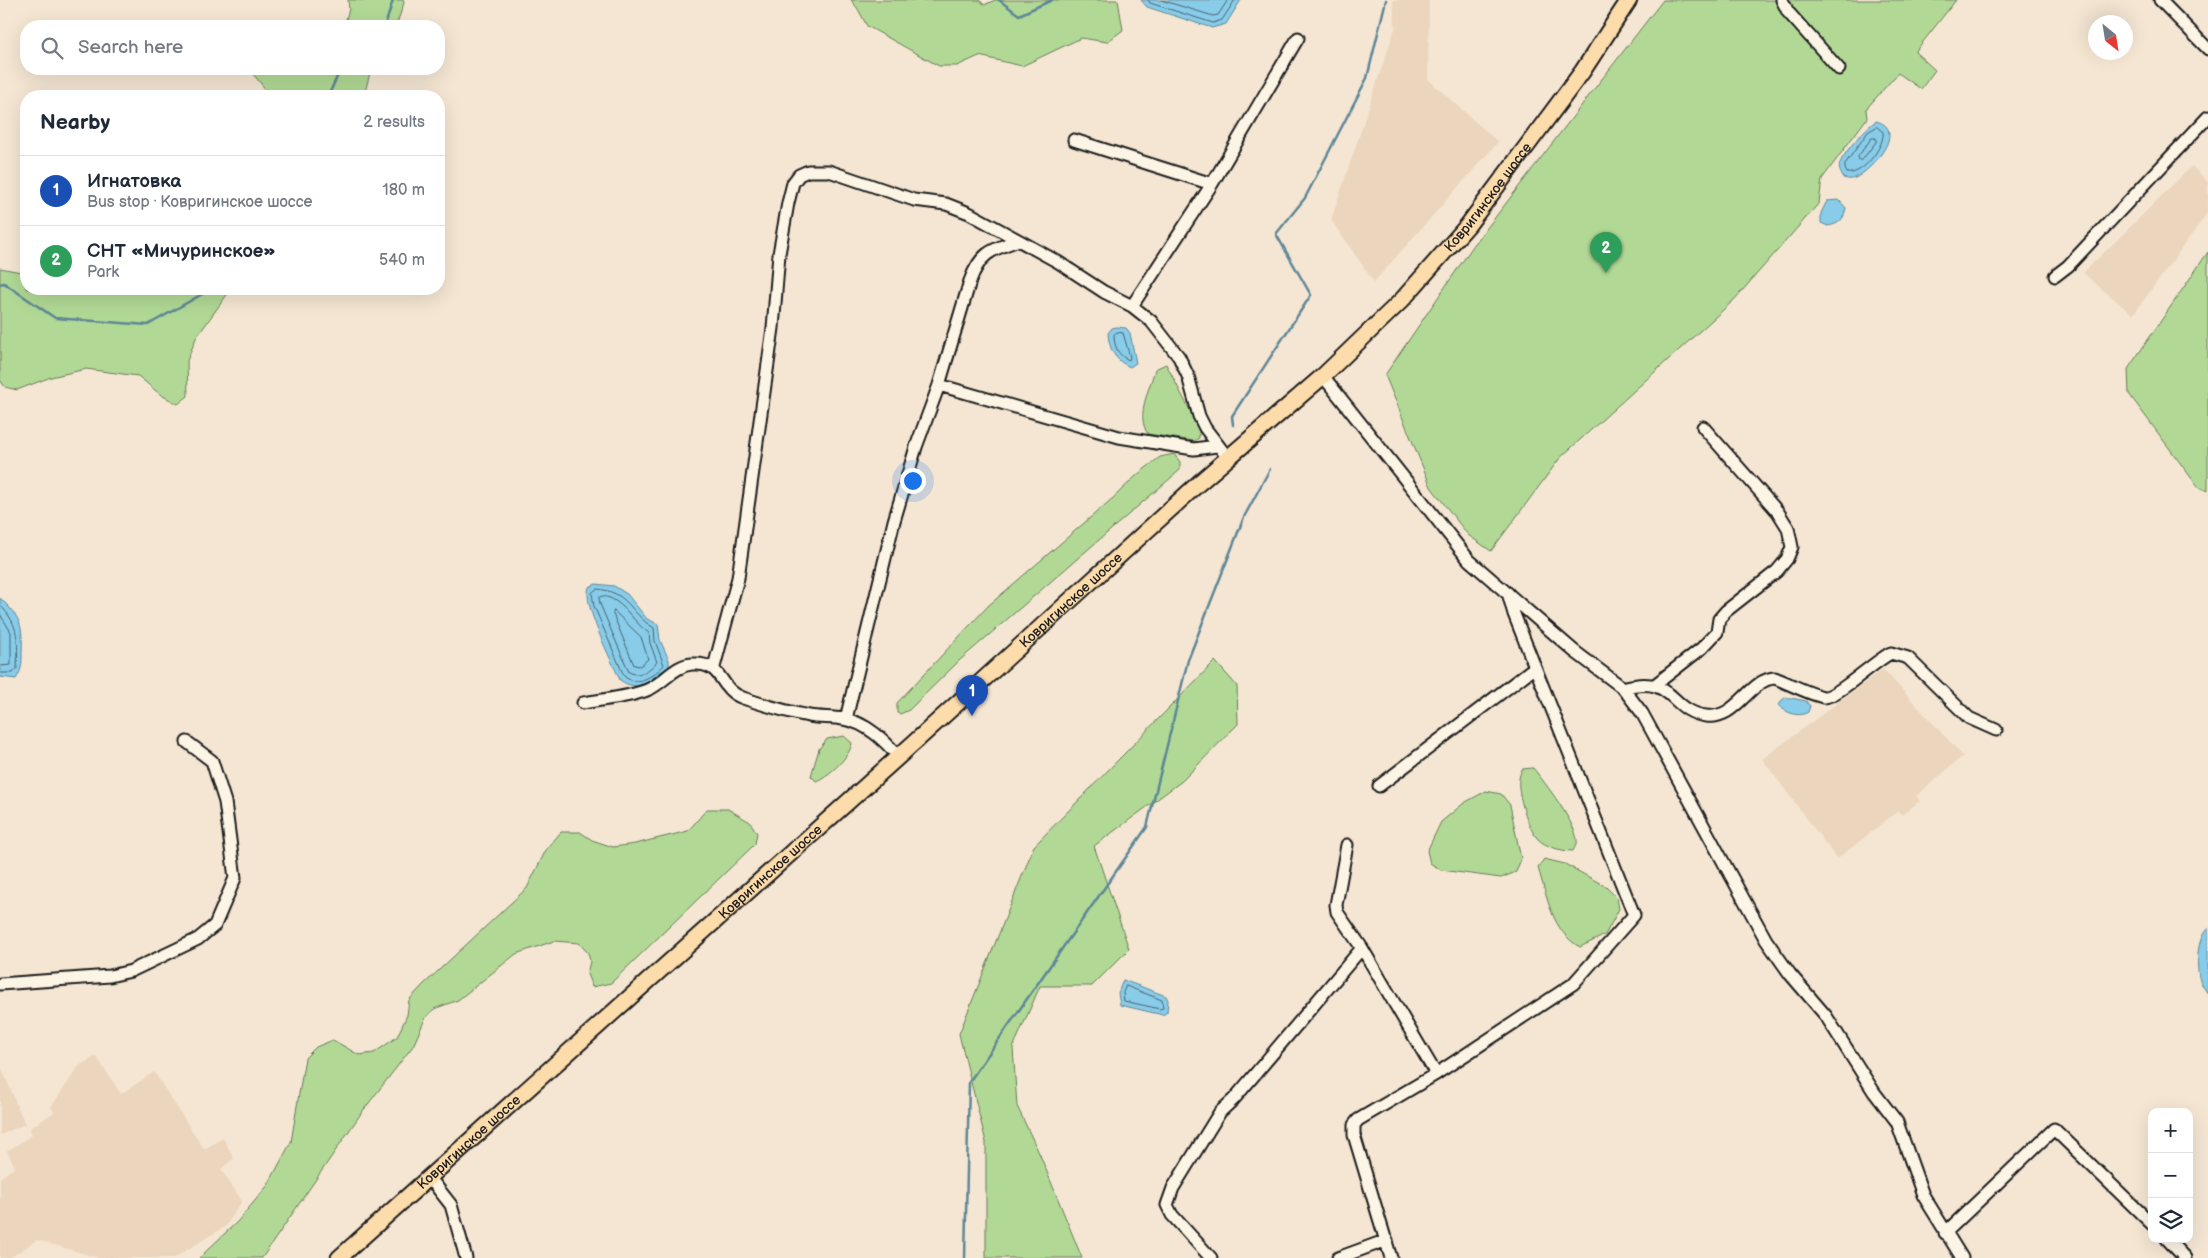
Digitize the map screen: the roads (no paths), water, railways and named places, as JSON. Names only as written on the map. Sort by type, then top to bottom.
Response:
[{"type":"main road","name":"Ковригинское шоссе","points":[[339,1258],[899,757],[1199,483],[1323,376],[1402,300],[1468,225],[1582,72],[1629,0]]},
{"type":"street","points":[[1782,0],[1788,12],[1839,69]]},
{"type":"street","points":[[2160,0],[2208,49]]},
{"type":"street","points":[[1132,306],[1212,184],[1298,38]]},
{"type":"street","points":[[2056,276],[2208,117]]},
{"type":"street","points":[[1074,140],[1212,184]]},
{"type":"street","points":[[714,667],[738,578],[773,328],[779,254],[793,183],[799,175],[808,171],[830,171],[914,200],[946,204],[969,213],[1016,241],[1058,262],[1104,292],[1132,306],[1151,321],[1179,357],[1188,376],[1199,416],[1228,458]]},
{"type":"street","points":[[846,719],[894,521],[916,447],[939,385],[976,264],[985,254],[1016,241]]},
{"type":"street","points":[[1323,376],[1469,560],[1574,651],[1623,688],[1642,713],[1766,940],[1790,974],[1826,1016],[1874,1092],[1896,1122],[1923,1195],[1962,1258]]},
{"type":"street","points":[[939,385],[1119,437],[1194,449],[1218,446]]},
{"type":"street","points":[[1656,684],[1702,648],[1717,632],[1719,619],[1726,611],[1777,571],[1787,559],[1792,547],[1788,528],[1778,512],[1703,427]]},
{"type":"street","points":[[1391,1258],[1354,1135],[1354,1125],[1358,1120],[1436,1074],[1574,984],[1634,915],[1534,667],[1508,593]]},
{"type":"street","points":[[1623,688],[1639,683],[1656,684],[1694,713],[1707,716],[1718,715],[1733,708],[1770,678],[1775,678],[1822,696],[1833,696],[1879,658],[1891,653],[1908,658],[1969,718],[1996,730]]},
{"type":"street","points":[[583,703],[648,690],[664,680],[672,672],[689,664],[702,664],[714,667],[726,686],[740,697],[809,716],[846,719],[880,735],[899,757]]},
{"type":"street","points":[[1379,786],[1534,667]]},
{"type":"street","points":[[0,984],[110,976],[131,971],[198,939],[215,925],[235,878],[225,802],[212,761],[187,742]]},
{"type":"street","points":[[1347,845],[1336,905],[1337,912],[1362,948],[1436,1074]]},
{"type":"street","points":[[1211,1258],[1172,1215],[1167,1205],[1173,1188],[1220,1112],[1362,948]]},
{"type":"street","points":[[1945,1233],[2054,1129],[2148,1220]]},
{"type":"street","points":[[429,1177],[451,1205],[466,1258]]},
{"type":"street","points":[[1338,1258],[1387,1240]]},
{"type":"street","points":[[2171,1243],[2185,1258]]},
{"type":"water","points":[[1141,0],[1241,0],[1226,24],[1212,28],[1147,7]]},
{"type":"water","points":[[1876,121],[1885,125],[1889,132],[1884,150],[1862,174],[1852,179],[1843,178],[1839,167],[1840,163],[1861,134]]},
{"type":"water","points":[[1839,200],[1846,208],[1844,216],[1835,224],[1828,226],[1821,223],[1821,213],[1827,201]]},
{"type":"water","points":[[1112,328],[1126,328],[1130,333],[1136,363],[1130,367],[1117,358],[1110,344],[1108,333]]},
{"type":"water","points":[[596,584],[614,586],[627,594],[647,619],[658,624],[660,640],[669,660],[669,668],[652,680],[639,685],[633,686],[620,680],[599,633],[590,606],[589,587]]},
{"type":"water","points":[[0,598],[12,611],[21,629],[22,664],[16,679],[0,677]]},
{"type":"water","points":[[1786,697],[1806,701],[1810,706],[1808,712],[1797,715],[1782,709],[1779,706]]},
{"type":"water","points":[[2208,928],[2208,994],[2201,984],[2198,971],[2198,951],[2204,932]]},
{"type":"water","points":[[1123,980],[1166,996],[1168,1000],[1167,1012],[1163,1015],[1120,1005],[1118,993]]},
{"type":"waterway","points":[[387,20],[393,0]]},
{"type":"waterway","points":[[999,0],[1019,15],[1052,0]]},
{"type":"waterway","points":[[1233,425],[1232,416],[1311,295],[1276,234],[1305,198],[1367,78],[1386,0]]},
{"type":"waterway","points":[[331,90],[338,75]]},
{"type":"waterway","points":[[0,284],[4,283],[20,294]]},
{"type":"waterway","points":[[21,295],[55,318],[148,325],[200,295]]},
{"type":"waterway","points":[[965,1258],[969,1082],[1147,827],[1188,660],[1244,517],[1270,469]]},
{"type":"place","name":"СНТ «Мичуринское»","points":[[1606,273]]},
{"type":"place","name":"Игнатовка","points":[[972,716]]}]
